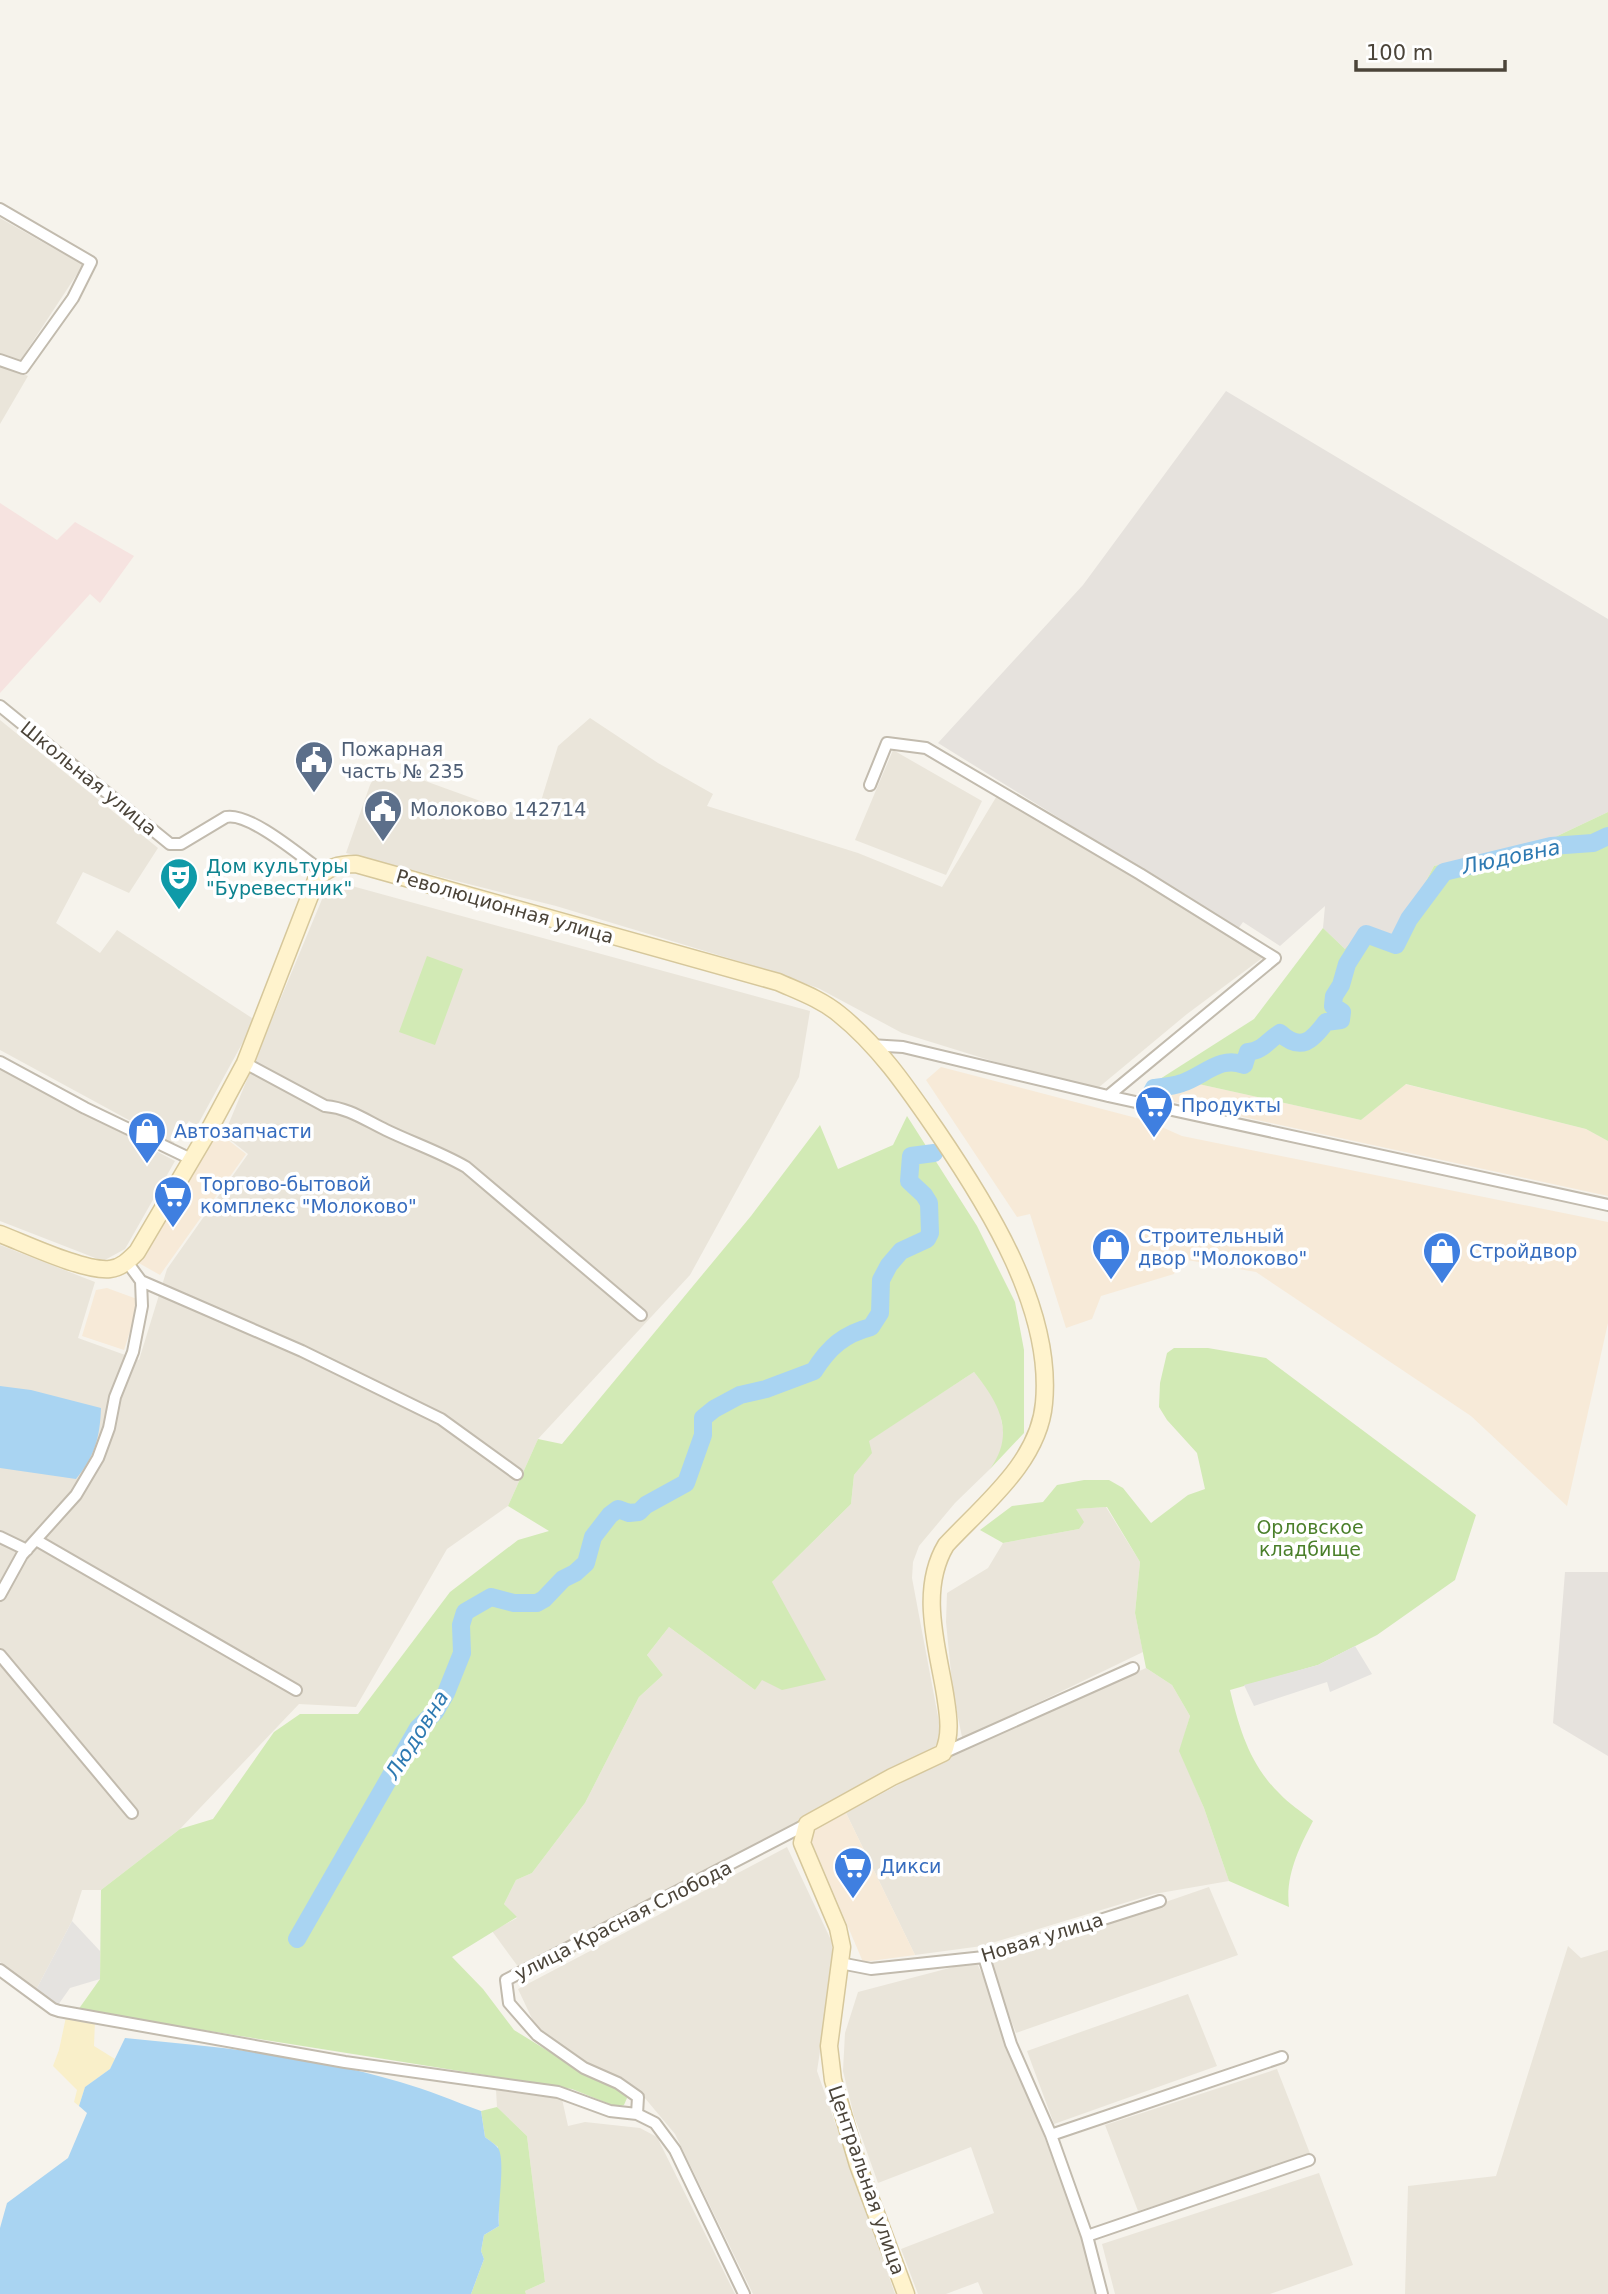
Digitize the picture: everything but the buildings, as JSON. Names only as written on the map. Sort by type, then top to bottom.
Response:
[{"type":"main road","name":"Революционная улица","points":[[323,872],[333,866],[356,864],[778,982],[805,993],[838,1013],[891,1067],[919,1106],[970,1180],[1010,1254],[1032,1310],[1043,1370],[1044,1404],[1036,1434],[1018,1467],[946,1545],[938,1558],[931,1610],[947,1706],[949,1733],[943,1753]]},
{"type":"main road","points":[[0,1234],[93,1268],[111,1269],[127,1262],[136,1252],[245,1063],[308,899],[316,880],[323,872]]},
{"type":"main road","points":[[807,1824],[892,1777],[943,1753]]},
{"type":"main road","name":"Центральная улица","points":[[807,1824],[802,1843],[838,1928],[842,1947],[829,2046],[833,2080],[859,2165],[906,2294]]},
{"type":"street","points":[[0,209],[91,262],[73,299],[23,368],[0,359]]},
{"type":"street","name":"Школьная улица","points":[[0,706],[170,844],[181,844],[226,817],[233,816],[255,825],[323,872]]},
{"type":"street","points":[[870,785],[887,743],[926,748],[1140,874],[1275,958],[1108,1096]]},
{"type":"street","points":[[870,1045],[903,1048],[1108,1096],[1608,1205]]},
{"type":"street","points":[[0,1062],[85,1108],[191,1159]]},
{"type":"street","points":[[245,1063],[325,1106],[361,1115],[386,1130],[443,1153],[466,1167],[641,1315]]},
{"type":"street","points":[[127,1262],[141,1281],[302,1351],[441,1419],[517,1475]]},
{"type":"street","points":[[0,1595],[22,1555],[76,1494],[99,1458],[115,1397],[133,1352],[142,1306],[141,1281]]},
{"type":"street","points":[[0,1537],[27,1550]]},
{"type":"street","points":[[36,1540],[296,1690]]},
{"type":"street","points":[[0,1655],[132,1813]]},
{"type":"street","points":[[943,1753],[1133,1668]]},
{"type":"street","name":"улица Красная Слобода","points":[[637,2114],[638,2096],[618,2083],[584,2068],[537,2035],[509,2003],[506,1980],[807,1824]]},
{"type":"street","name":"Новая улица","points":[[840,1963],[871,1969],[984,1957],[1160,1901]]},
{"type":"street","points":[[984,1957],[1011,2044],[1051,2135],[1087,2236],[1102,2294]]},
{"type":"street","points":[[0,1970],[59,2011],[345,2062],[558,2092],[610,2111],[637,2114],[655,2123],[675,2150],[744,2294]]},
{"type":"street","points":[[1051,2135],[1282,2057]]},
{"type":"street","points":[[1087,2236],[1309,2160]]},
{"type":"shaded area","points":[[0,218],[83,265],[20,361],[0,354]]},
{"type":"shaded area","points":[[0,365],[28,376],[0,424]]},
{"type":"shaded area","points":[[1226,391],[1608,619],[1608,812],[1551,839],[1434,866],[1394,942],[1345,949],[1323,928],[1325,906],[1280,946],[1243,922],[1238,929],[938,743],[1083,585]]},
{"type":"shaded area","points":[[0,503],[57,540],[75,522],[134,556],[100,603],[90,594],[0,693]]},
{"type":"shaded area","points":[[590,718],[658,763],[713,794],[707,806],[858,853],[942,887],[998,794],[1265,956],[1187,1014],[1098,1088],[1021,1070],[902,1033],[818,988],[748,964],[556,906],[346,853],[370,785],[381,765],[519,815],[541,801],[558,746]]},
{"type":"shaded area","points":[[0,720],[158,848],[129,893],[83,872],[56,923],[100,953],[117,930],[255,1020],[197,1126],[189,1121],[173,1144],[0,1050]]},
{"type":"shaded area","points":[[893,750],[982,801],[946,875],[855,840]]},
{"type":"shaded area","points":[[330,880],[810,1011],[799,1077],[690,1275],[538,1439],[508,1506],[447,1549],[356,1707],[299,1704],[180,1829],[101,1890],[82,1890],[72,1921],[36,1990],[0,1962],[0,1245],[95,1282],[78,1338],[139,1360],[167,1269],[248,1154],[224,1135]]},
{"type":"shaded area","name":"Стройдвор","points":[[941,1067],[1148,1121],[1182,1136],[1608,1222],[1608,1323],[1567,1506],[1471,1416],[1256,1272],[1181,1259],[1174,1274],[1101,1296],[1092,1319],[1066,1328],[1030,1214],[1017,1217],[926,1080]]},
{"type":"shaded area","points":[[0,1069],[175,1161],[125,1249],[103,1261],[0,1221]]},
{"type":"shaded area","points":[[1194,1083],[1361,1120],[1405,1084],[1586,1129],[1608,1141],[1608,1196],[1156,1098],[1159,1089]]},
{"type":"shaded area","points":[[215,1130],[246,1154],[160,1275],[137,1262]]},
{"type":"shaded area","points":[[107,1288],[137,1299],[124,1350],[82,1336],[96,1290]]},
{"type":"shaded area","points":[[974,1372],[999,1408],[1005,1440],[1000,1456],[919,1546],[913,1562],[912,1578],[942,1738],[930,1752],[519,1968],[492,1931],[517,1918],[504,1904],[516,1880],[532,1873],[585,1803],[639,1697],[663,1675],[647,1655],[669,1627],[755,1690],[761,1680],[772,1582],[851,1504],[854,1475],[871,1453],[868,1441]]},
{"type":"shaded area","points":[[1106,1507],[1140,1562],[1135,1613],[1143,1652],[967,1737],[962,1737],[953,1693],[946,1622],[947,1593],[988,1568],[1003,1543],[1079,1529],[1076,1509]]},
{"type":"shaded area","points":[[1565,1572],[1608,1572],[1608,1756],[1553,1723]]},
{"type":"shaded area","points":[[1355,1646],[1372,1674],[1330,1692],[1327,1682],[1254,1706],[1244,1685],[1318,1665]]},
{"type":"shaded area","points":[[1146,1668],[1172,1685],[1190,1716],[1180,1751],[1204,1808],[1229,1881],[1154,1894],[982,1946],[915,1955],[846,1813],[957,1753]]},
{"type":"shaded area","points":[[846,1813],[915,1955],[863,1962],[808,1833]]},
{"type":"shaded area","points":[[787,1847],[831,1940],[834,1960],[817,2071],[895,2294],[753,2294],[675,2134],[644,2097],[630,2085],[589,2065],[535,2025],[518,1989]]},
{"type":"shaded area","points":[[1209,1887],[1238,1955],[1016,2033],[989,1963]]},
{"type":"shaded area","points":[[72,1921],[100,1951],[100,1979],[70,1988],[58,2005],[36,1990]]},
{"type":"shaded area","points":[[1568,1946],[1581,1958],[1608,1950],[1608,2294],[1405,2294],[1408,2186],[1496,2176]]},
{"type":"shaded area","points":[[976,1961],[1085,2245],[1098,2294],[983,2294],[978,2282],[946,2294],[918,2294],[901,2249],[994,2213],[971,2147],[878,2183],[854,2116],[843,2071],[845,2033],[858,1992]]},
{"type":"shaded area","points":[[1188,1994],[1217,2066],[1054,2124],[1027,2051]]},
{"type":"shaded area","points":[[1277,2069],[1311,2156],[1138,2211],[1105,2125]]},
{"type":"shaded area","points":[[496,2090],[562,2099],[568,2126],[585,2122],[640,2128],[657,2137],[735,2294],[526,2294],[525,2291],[545,2282],[527,2136],[497,2107]]},
{"type":"shaded area","points":[[1319,2173],[1353,2265],[1270,2294],[1115,2294],[1102,2244]]},
{"type":"green space","points":[[1608,812],[1608,1141],[1586,1129],[1406,1084],[1361,1120],[1194,1083],[1138,1093],[1254,1019],[1323,928],[1345,949],[1365,927],[1394,942],[1434,866],[1551,839]]},
{"type":"green space","points":[[427,956],[463,969],[435,1045],[399,1032]]},
{"type":"green space","points":[[907,1116],[977,1226],[1015,1302],[1024,1350],[1024,1433],[990,1469],[998,1456],[1003,1431],[997,1407],[974,1372],[869,1441],[872,1453],[854,1475],[851,1504],[772,1582],[826,1680],[782,1690],[762,1680],[755,1690],[669,1627],[647,1655],[663,1675],[639,1697],[585,1803],[532,1873],[516,1880],[504,1904],[517,1917],[452,1957],[483,1989],[514,2030],[587,2075],[625,2092],[627,2098],[624,2105],[617,2107],[572,2089],[78,2010],[100,1979],[101,1890],[180,1829],[213,1819],[274,1732],[300,1714],[358,1714],[450,1592],[518,1540],[549,1531],[508,1506],[538,1439],[562,1444],[751,1216],[820,1125],[838,1169],[893,1145]]},
{"type":"green space","name":"Орловское кладбище","points":[[1174,1348],[1208,1348],[1266,1358],[1476,1515],[1455,1580],[1377,1635],[1318,1665],[1230,1690],[1242,1732],[1260,1770],[1283,1797],[1313,1821],[1291,1873],[1289,1907],[1229,1881],[1204,1808],[1179,1751],[1190,1716],[1172,1685],[1146,1668],[1135,1613],[1140,1562],[1107,1507],[1076,1509],[1084,1522],[1079,1529],[1003,1543],[980,1530],[1012,1506],[1043,1502],[1057,1485],[1084,1480],[1109,1480],[1123,1488],[1151,1523],[1188,1495],[1205,1489],[1197,1453],[1167,1420],[1159,1407],[1160,1383],[1167,1353]]},
{"type":"green space","points":[[497,2107],[527,2136],[545,2282],[525,2291],[526,2294],[471,2294],[484,2259],[481,2251],[484,2235],[499,2226],[498,2147],[485,2137],[481,2111]]},
{"type":"sand","points":[[66,2017],[95,2021],[94,2046],[115,2059],[110,2069],[85,2087],[79,2106],[74,2102],[77,2090],[53,2066]]},
{"type":"water","points":[[0,1386],[31,1390],[101,1408],[95,1446],[76,1479],[0,1468]]},
{"type":"water","points":[[125,2038],[264,2053],[332,2065],[410,2085],[481,2111],[485,2137],[497,2147],[500,2154],[499,2226],[484,2235],[481,2251],[484,2259],[471,2294],[0,2294],[0,2228],[7,2203],[68,2158],[87,2113],[79,2106],[85,2087],[110,2069]]},
{"type":"waterway","name":"Людовна","points":[[1148,1099],[1154,1088],[1182,1083],[1220,1064],[1244,1065],[1248,1052],[1262,1047],[1280,1033],[1294,1042],[1306,1042],[1326,1022],[1341,1020],[1342,1012],[1333,1006],[1334,996],[1341,985],[1347,964],[1366,934],[1396,945],[1409,919],[1444,872],[1551,846],[1593,843],[1608,836]]},
{"type":"waterway","name":"Людовна","points":[[297,1939],[418,1728],[435,1712],[446,1693],[462,1653],[461,1625],[465,1612],[491,1597],[514,1603],[537,1603],[544,1599],[563,1579],[586,1563],[593,1537],[610,1515],[618,1509],[629,1513],[639,1512],[646,1505],[686,1483],[703,1435],[703,1418],[740,1395],[766,1389],[814,1371],[838,1343],[853,1333],[871,1327],[880,1313],[881,1280],[889,1265],[901,1251],[927,1239],[930,1233],[929,1203],[909,1181],[911,1156],[934,1153]]},
{"type":"place","name":"Пожарная часть № 235","points":[[314,794]]},
{"type":"place","name":"Молоково 142714","points":[[383,843]]},
{"type":"place","name":"Дом культуры \"Буревестник\"","points":[[179,911]]},
{"type":"place","name":"Продукты","points":[[1154,1139]]},
{"type":"place","name":"Автозапчасти","points":[[147,1165]]},
{"type":"place","name":"Торгово-бытовой комплекс \"Молоково\"","points":[[173,1229]]},
{"type":"place","name":"Строительный двор \"Молоково\"","points":[[1111,1281]]},
{"type":"place","name":"Стройдвор","points":[[1442,1285]]},
{"type":"place","name":"Дикси","points":[[853,1900]]}]
